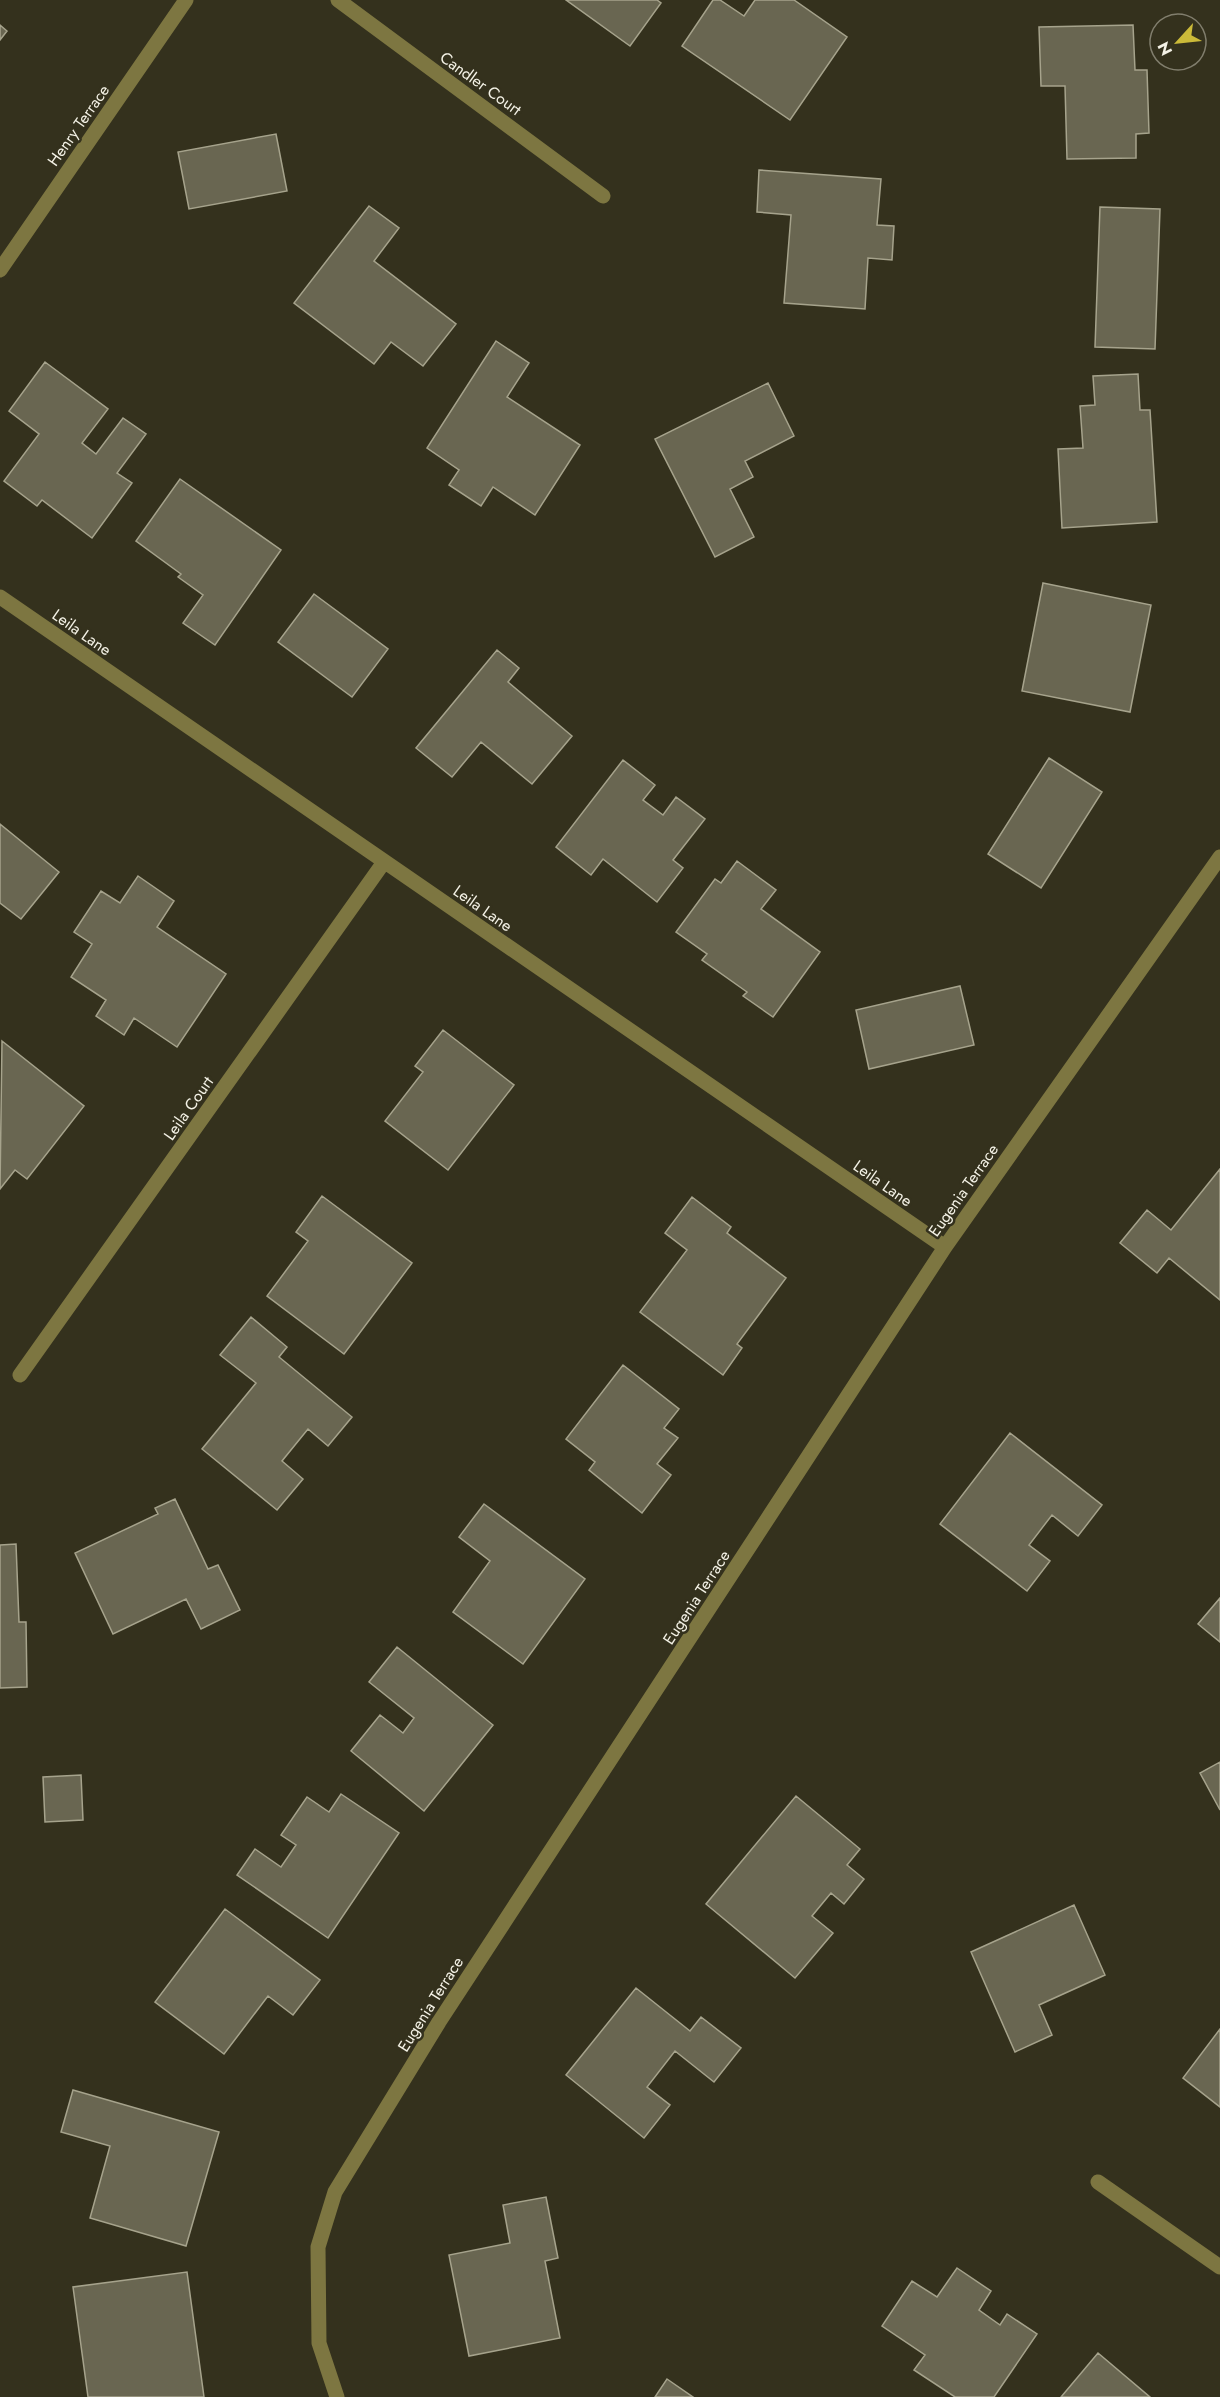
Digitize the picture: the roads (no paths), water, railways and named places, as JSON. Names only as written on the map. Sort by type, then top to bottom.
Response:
[{"type":"street","name":"Henry Terrace","points":[[0,270],[186,0]]},
{"type":"street","name":"Candler Court","points":[[338,0],[603,196]]},
{"type":"street","name":"Leila Lane","points":[[0,597],[945,1247]]},
{"type":"street","name":"Eugenia Terrace","points":[[337,2397],[319,2343],[318,2247],[335,2192],[439,2022],[945,1247],[1220,857]]},
{"type":"street","name":"Leila Court","points":[[20,1375],[384,862]]},
{"type":"street","points":[[1098,2182],[1220,2267]]}]
